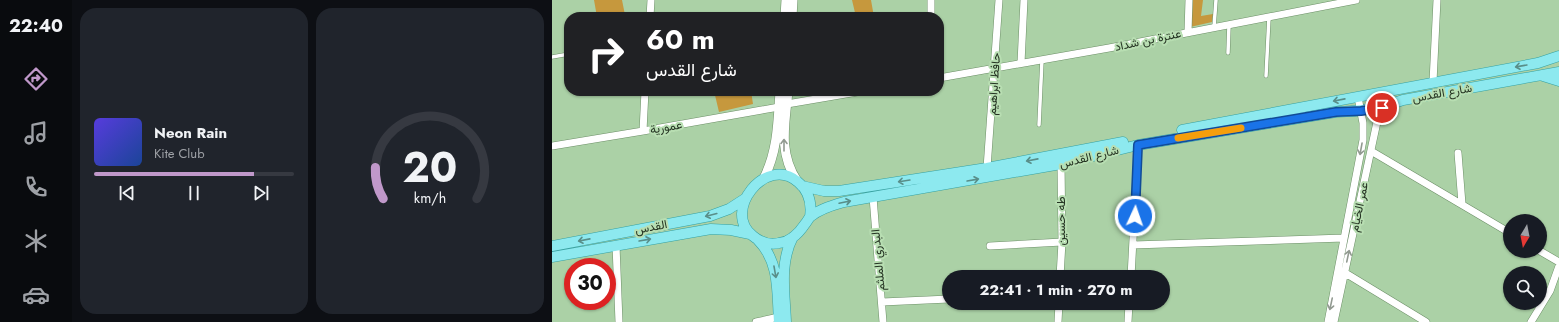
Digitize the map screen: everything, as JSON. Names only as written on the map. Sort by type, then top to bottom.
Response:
[{"type":"main road","points":[[785,12],[786,0]]},
{"type":"main road","points":[[792,12],[793,0]]},
{"type":"main road","points":[[781,320],[775,268],[768,252],[745,226],[742,217],[742,207],[746,198],[764,178],[784,174],[799,183],[824,191],[839,191],[987,168],[1538,62],[1559,56]]},
{"type":"main road","name":"شارع القدس","points":[[810,217],[836,204],[1061,164],[1138,145],[1336,112],[1382,108],[1403,100],[1559,72]]},
{"type":"main road","points":[[1542,75],[1559,80]]},
{"type":"main road","points":[[753,236],[771,244],[779,243],[793,237],[805,225],[810,217],[810,200],[787,162],[784,152],[783,106],[781,96]]},
{"type":"main road","points":[[764,178],[773,159],[786,96]]},
{"type":"main road","name":"القدس","points":[[552,246],[710,216],[729,209],[746,198]]},
{"type":"main road","name":"القدس","points":[[552,257],[711,229],[731,230],[753,236]]},
{"type":"main road","points":[[781,320],[784,267],[787,251],[793,237]]},
{"type":"street","points":[[650,12],[651,0]]},
{"type":"street","points":[[931,12],[932,0]]},
{"type":"street","name":"حافظ ابراهيم","points":[[987,168],[1000,0]]},
{"type":"street","points":[[1021,63],[1024,0]]},
{"type":"street","points":[[1188,32],[1189,0]]},
{"type":"street","name":"عنترة بن شداد","points":[[944,77],[1108,48],[1356,0]]},
{"type":"street","points":[[1433,82],[1438,0]]},
{"type":"street","name":"عمر الخيام","points":[[1328,322],[1371,151],[1376,122],[1382,108],[1382,92]]},
{"type":"street","points":[[643,131],[646,96]]},
{"type":"street","points":[[783,106],[836,96]]},
{"type":"street","name":"عمر الخيام","points":[[1334,322],[1342,270],[1344,238],[1362,140],[1363,123],[1358,96]]},
{"type":"street","name":"عمورية","points":[[552,146],[783,106]]},
{"type":"street","points":[[1131,270],[1138,145]]},
{"type":"street","points":[[1371,151],[1503,229]]},
{"type":"street","points":[[1458,153],[1462,204]]},
{"type":"street","name":"طه حسين","points":[[1060,270],[1062,242],[1061,164]]},
{"type":"street","name":"البدري الملثم","points":[[873,197],[883,322]]},
{"type":"street","points":[[1133,245],[1344,238]]},
{"type":"street","points":[[990,246],[1062,242]]},
{"type":"street","points":[[616,245],[619,322]]},
{"type":"street","points":[[1547,255],[1559,262]]},
{"type":"street","points":[[1531,322],[1550,290],[1559,266]]},
{"type":"street","points":[[1342,270],[1426,322]]},
{"type":"street","points":[[882,302],[942,299]]},
{"type":"street","points":[[1058,322],[1059,310]]},
{"type":"street","points":[[1128,322],[1129,310]]},
{"type":"street","points":[[756,322],[781,320]]},
{"type":"lane","points":[[1214,27],[1216,0]]},
{"type":"lane","points":[[1266,76],[1270,16]]},
{"type":"lane","points":[[1228,53],[1229,24]]},
{"type":"lane","points":[[552,57],[564,55]]},
{"type":"lane","points":[[1039,125],[1042,59]]},
{"type":"shaded area","points":[[594,0],[622,0],[624,12],[596,12]]},
{"type":"shaded area","points":[[852,0],[871,0],[873,12],[855,12]]},
{"type":"shaded area","points":[[1191,0],[1203,0],[1201,16],[1213,14],[1212,22],[1190,27]]},
{"type":"shaded area","points":[[715,96],[752,96],[753,104],[719,112]]},
{"type":"slow traffic","points":[[1178,138],[1241,128]]},
{"type":"route","points":[[1135,216],[1138,145],[1336,112],[1382,108]]}]
